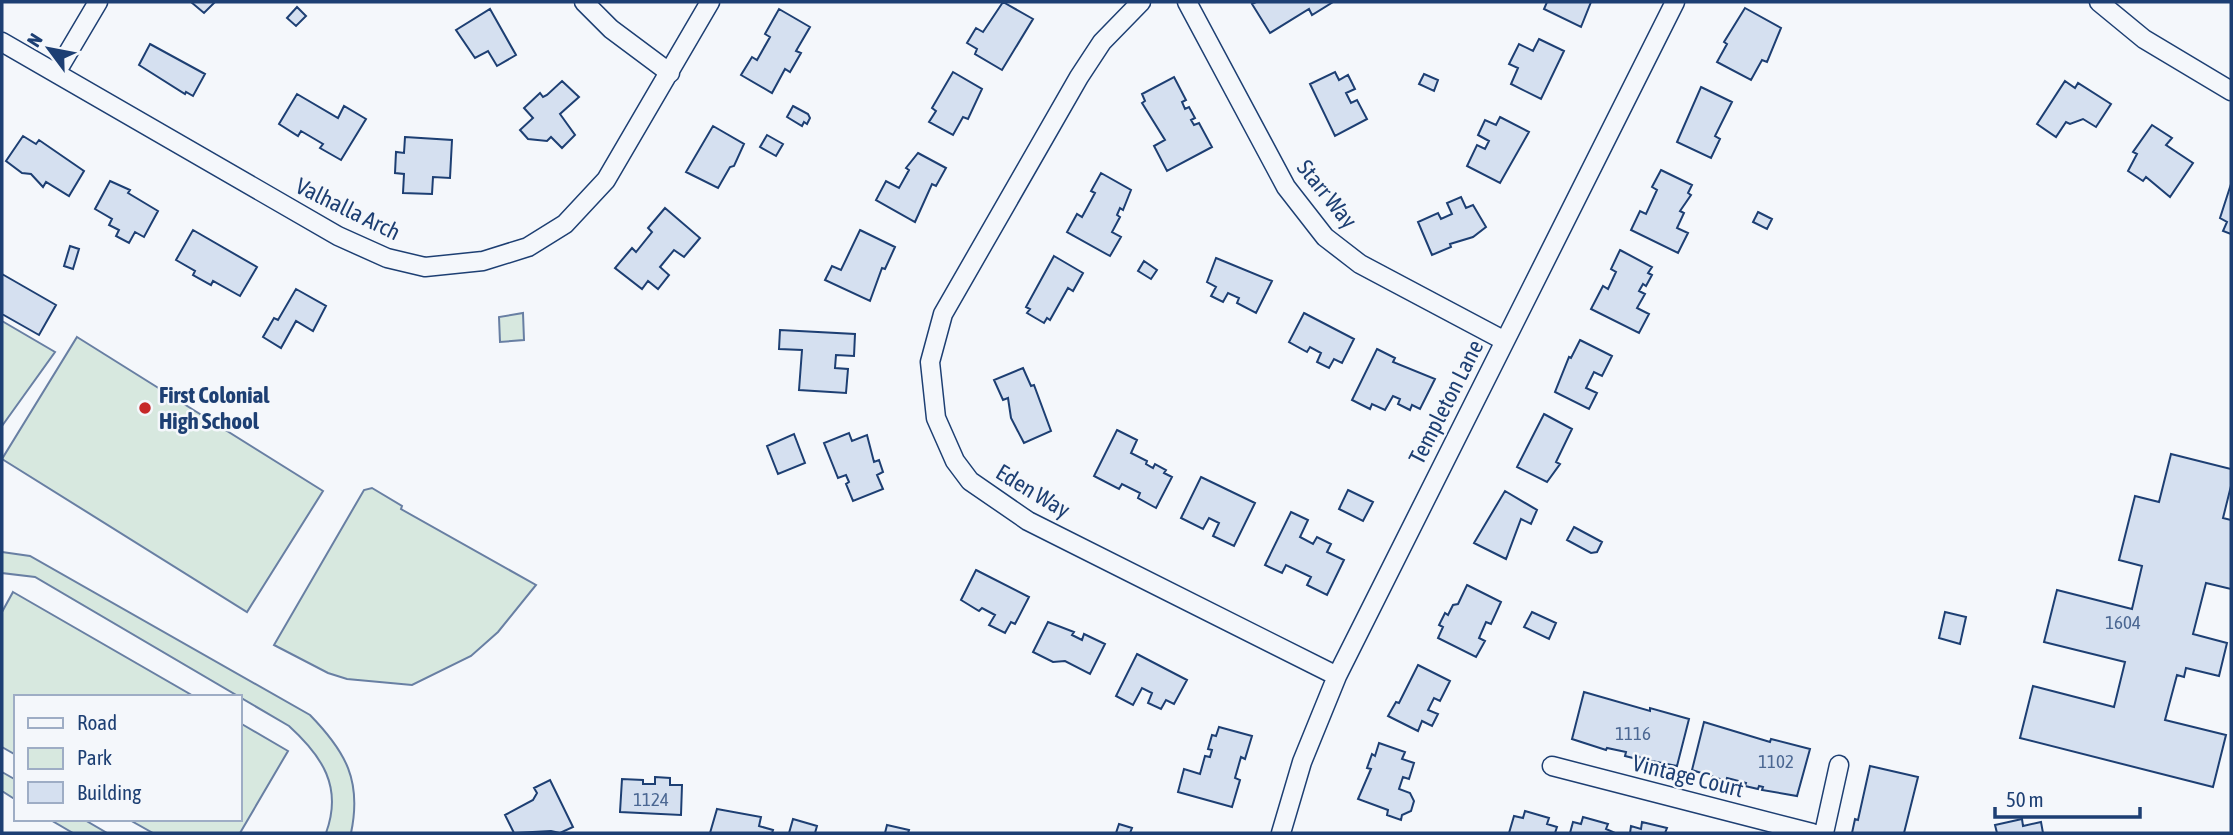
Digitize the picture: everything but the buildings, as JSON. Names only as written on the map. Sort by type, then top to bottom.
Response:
[{"type":"street","points":[[56,73],[98,2]]},
{"type":"street","points":[[584,2],[611,29],[670,73]]},
{"type":"street","name":"Valhalla Arch","points":[[2,42],[338,236],[387,258],[425,267],[494,258],[528,247],[565,224],[606,180],[710,2]]},
{"type":"street","name":"Eden Way","points":[[1141,2],[1102,42],[1079,77],[943,314],[930,362],[936,418],[955,461],[970,481],[989,496],[1028,521],[1337,676]]},
{"type":"street","name":"Starr Way","points":[[1187,2],[1286,187],[1325,237],[1360,264],[1504,341]]},
{"type":"street","name":"Templeton Lane","points":[[1281,833],[1302,762],[1337,676],[1675,2]]},
{"type":"street","points":[[2099,2],[2144,39],[2231,91]]},
{"type":"street","points":[[1824,833],[1839,765]]},
{"type":"street","name":"Vintage Court","points":[[1552,766],[1812,833]]},
{"type":"green space","points":[[523,313],[524,340],[500,342],[499,317]]},
{"type":"green space","points":[[2,321],[55,352],[2,426]]},
{"type":"green space","points":[[77,337],[323,491],[247,612],[2,459]]},
{"type":"green space","points":[[372,488],[402,506],[401,509],[536,585],[498,632],[471,656],[412,685],[347,679],[328,673],[274,645],[364,490]]},
{"type":"green space","points":[[2,552],[30,556],[310,715],[333,742],[348,768],[354,798],[351,833],[326,833],[332,801],[326,773],[311,749],[289,726],[242,698],[242,695],[236,695],[35,577],[2,573]]},
{"type":"green space","points":[[13,592],[192,695],[14,695],[14,754],[2,747],[2,612]]},
{"type":"green space","points":[[242,724],[288,751],[240,833],[153,833],[132,821],[242,821]]},
{"type":"green space","points":[[2,772],[14,779],[14,799],[2,791]]},
{"type":"green space","points":[[52,821],[86,821],[107,833],[73,833]]},
{"type":"place","name":"First Colonial High School","points":[[145,408]]}]
